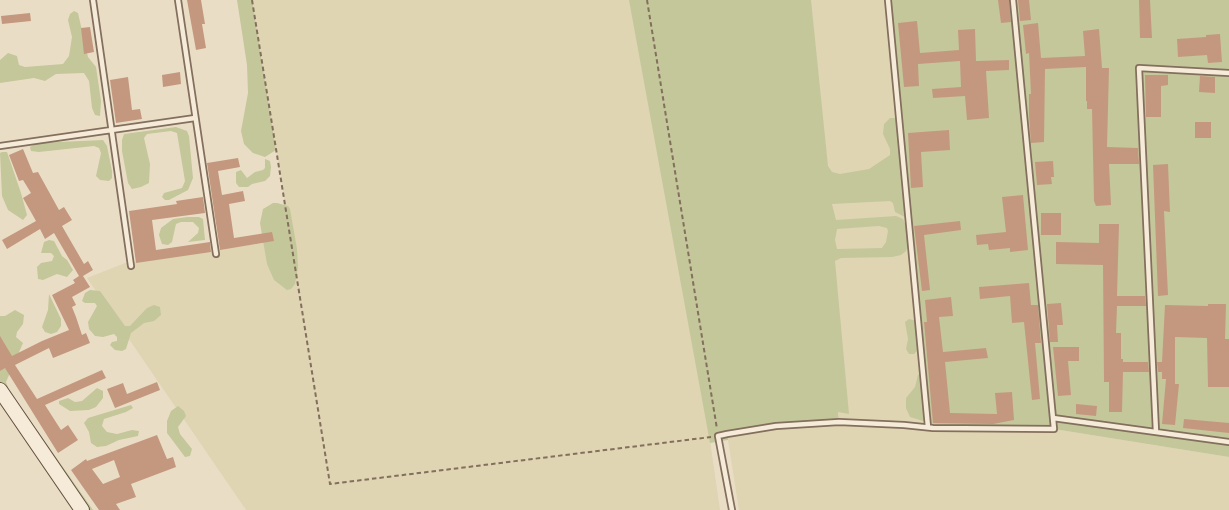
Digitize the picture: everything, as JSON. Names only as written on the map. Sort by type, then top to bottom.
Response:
[{"type":"main road","points":[[0,390],[82,510]]},
{"type":"lane","points":[[93,0],[131,266]]},
{"type":"lane","points":[[178,0],[216,254]]},
{"type":"lane","points":[[888,0],[928,428]]},
{"type":"lane","points":[[732,510],[718,436],[776,426],[839,423],[928,428],[1054,429],[1013,0]]},
{"type":"lane","points":[[1156,432],[1139,68],[1229,73]]},
{"type":"lane","points":[[0,146],[195,118]]},
{"type":"lane","points":[[1053,418],[1229,442]]},
{"type":"path","points":[[252,0],[330,484],[718,436],[647,0]]},
{"type":"shaded area","points":[[252,0],[647,0],[720,510],[246,510],[87,278],[125,263],[291,239]]},
{"type":"shaded area","points":[[799,0],[888,0],[1054,429],[1229,457],[1229,510],[739,510],[727,434],[776,426],[839,422]]},
{"type":"green space","points":[[237,0],[252,0],[276,150],[265,157],[253,153],[244,144],[241,131],[248,93],[247,65]]},
{"type":"green space","points":[[629,0],[811,0],[828,166],[832,172],[840,174],[869,169],[890,155],[890,149],[883,134],[884,124],[890,118],[899,118],[888,0],[1229,0],[1229,457],[1054,429],[928,427],[927,418],[923,421],[910,417],[906,408],[906,398],[915,387],[918,375],[923,372],[920,348],[914,354],[909,354],[906,349],[908,339],[905,322],[909,319],[917,321],[915,288],[910,278],[909,219],[895,212],[893,203],[890,201],[832,204],[836,220],[896,216],[903,219],[909,243],[906,251],[901,255],[841,258],[835,261],[849,414],[838,412],[839,422],[776,426],[728,434],[728,440],[710,443]],"holes":[[[879,226],[887,228],[886,242],[882,248],[837,249],[835,240],[837,229]]]},
{"type":"green space","points":[[74,11],[78,13],[88,57],[96,67],[101,101],[100,116],[95,115],[92,108],[89,81],[84,73],[56,74],[45,81],[34,78],[0,83],[0,60],[8,53],[17,56],[19,65],[25,67],[63,64],[69,56],[72,37],[68,20]]},
{"type":"green space","points":[[176,127],[187,131],[189,136],[193,178],[188,190],[169,200],[162,197],[164,193],[182,188],[185,181],[177,133],[171,131],[147,134],[144,138],[150,164],[149,183],[132,189],[128,183],[122,151],[124,134]]},
{"type":"green space","points":[[103,140],[107,146],[112,171],[112,178],[109,181],[100,180],[96,176],[101,153],[99,148],[94,146],[39,152],[31,151],[30,147],[37,143]]},
{"type":"green space","points":[[7,152],[21,193],[27,215],[23,220],[8,210],[2,196],[0,153]]},
{"type":"green space","points":[[265,159],[270,161],[270,176],[265,181],[248,187],[239,187],[236,183],[236,172],[241,170],[247,178],[265,168]]},
{"type":"green space","points":[[273,203],[288,206],[290,209],[297,249],[298,267],[295,284],[287,290],[274,280],[267,264],[260,223],[263,209]]},
{"type":"green space","points":[[187,217],[203,219],[205,240],[188,242],[198,233],[199,228],[193,222],[181,222],[176,224],[172,242],[168,245],[162,244],[159,235],[161,228],[173,219]]},
{"type":"green space","points":[[54,241],[73,270],[67,277],[57,274],[43,280],[38,279],[37,267],[41,263],[52,261],[54,256],[51,253],[41,253],[44,242]]},
{"type":"green space","points":[[90,290],[100,291],[125,326],[130,326],[147,308],[154,305],[160,307],[161,315],[154,321],[144,323],[131,333],[126,349],[115,350],[110,345],[117,341],[114,334],[103,337],[95,336],[89,329],[88,322],[97,306],[95,303],[82,301],[85,293]]},
{"type":"green space","points":[[49,294],[61,319],[61,326],[57,332],[51,334],[45,332],[42,327],[48,310]]},
{"type":"green space","points":[[15,310],[24,315],[23,324],[16,337],[23,343],[6,382],[9,390],[93,510],[80,510],[0,390],[0,316],[5,316]]},
{"type":"green space","points":[[97,388],[103,391],[103,398],[96,407],[89,410],[70,411],[59,404],[59,401],[68,398],[75,402],[82,401]]},
{"type":"green space","points":[[131,405],[133,408],[126,412],[104,419],[102,426],[107,432],[117,434],[132,430],[139,431],[138,436],[119,440],[106,446],[97,447],[91,443],[84,423],[88,418]]},
{"type":"green space","points":[[178,406],[186,416],[178,427],[180,434],[192,449],[190,456],[185,457],[167,433],[167,421],[171,411]]},
{"type":"building","points":[[187,0],[201,0],[206,48],[196,50]]},
{"type":"building","points":[[998,0],[1009,0],[1011,22],[1001,23]]},
{"type":"building","points":[[1018,0],[1029,0],[1031,20],[1020,21]]},
{"type":"building","points":[[1139,0],[1150,0],[1152,38],[1140,38]]},
{"type":"building","points":[[30,13],[31,21],[2,24],[1,16]]},
{"type":"building","points":[[917,21],[920,53],[959,50],[958,30],[975,29],[976,61],[1009,60],[1009,70],[986,71],[989,118],[967,120],[965,96],[933,98],[932,89],[961,87],[960,61],[918,64],[919,86],[904,87],[898,23]]},
{"type":"building","points":[[1038,23],[1041,58],[1085,56],[1083,31],[1099,29],[1102,68],[1109,68],[1107,147],[1138,148],[1139,164],[1109,164],[1111,205],[1096,206],[1094,201],[1092,109],[1087,109],[1086,67],[1045,69],[1044,142],[1031,143],[1029,53],[1026,54],[1023,25]]},
{"type":"building","points":[[90,27],[94,52],[84,54],[81,28]]},
{"type":"building","points":[[1220,34],[1222,62],[1208,63],[1207,55],[1178,57],[1177,39]]},
{"type":"building","points":[[180,72],[181,84],[163,87],[162,75]]},
{"type":"building","points":[[1145,75],[1168,75],[1168,85],[1161,86],[1161,117],[1146,117]]},
{"type":"building","points":[[1200,76],[1215,77],[1215,93],[1199,92]]},
{"type":"building","points":[[128,77],[132,110],[140,109],[142,119],[116,123],[110,80]]},
{"type":"building","points":[[1195,122],[1211,122],[1211,138],[1195,138]]},
{"type":"building","points":[[949,130],[950,150],[921,152],[923,187],[911,188],[908,133]]},
{"type":"building","points":[[23,149],[33,173],[38,172],[59,210],[64,207],[72,220],[62,226],[84,264],[88,261],[93,270],[83,276],[90,287],[72,297],[76,305],[72,307],[82,335],[86,333],[90,343],[53,358],[49,348],[15,365],[37,399],[102,370],[106,378],[45,405],[61,430],[68,425],[78,440],[58,453],[5,368],[0,371],[0,336],[12,356],[69,330],[52,295],[75,283],[73,280],[79,276],[54,233],[45,239],[40,229],[7,249],[2,240],[36,221],[23,198],[31,193],[23,180],[19,181],[9,155]]},
{"type":"building","points":[[238,158],[240,167],[218,171],[222,195],[243,191],[245,201],[229,204],[234,238],[272,232],[274,241],[220,250],[207,163]]},
{"type":"building","points":[[1053,161],[1052,184],[1037,185],[1035,162]]},
{"type":"building","points":[[1168,164],[1170,212],[1164,211],[1168,295],[1158,296],[1153,165]]},
{"type":"building","points":[[1023,195],[1028,250],[1010,252],[1010,248],[989,250],[988,244],[977,245],[976,235],[1006,232],[1002,197]]},
{"type":"building","points":[[203,197],[205,213],[152,220],[156,250],[210,242],[211,252],[136,263],[129,211],[177,204],[176,201]]},
{"type":"building","points":[[1041,213],[1061,213],[1061,235],[1041,235]]},
{"type":"building","points":[[960,221],[961,230],[924,235],[930,290],[922,291],[914,226]]},
{"type":"building","points":[[1099,224],[1119,224],[1117,296],[1145,296],[1146,306],[1117,306],[1116,333],[1121,333],[1121,359],[1123,362],[1148,362],[1149,372],[1123,372],[1122,412],[1109,412],[1109,382],[1104,382],[1103,265],[1056,264],[1056,242],[1099,243]]},
{"type":"building","points":[[1029,283],[1031,305],[1038,305],[1041,343],[1035,343],[1040,399],[1032,400],[1024,322],[1012,323],[1010,296],[980,299],[979,287]]},
{"type":"building","points":[[951,297],[953,316],[939,317],[943,352],[986,348],[988,358],[945,362],[950,413],[997,414],[995,393],[1012,392],[1014,420],[993,424],[933,423],[924,322],[927,322],[925,300]]},
{"type":"building","points":[[1061,303],[1063,325],[1057,325],[1058,342],[1050,342],[1047,304]]},
{"type":"building","points":[[1208,304],[1226,304],[1225,339],[1229,339],[1229,387],[1208,387],[1207,338],[1175,337],[1175,384],[1179,384],[1175,425],[1162,424],[1166,379],[1162,379],[1162,372],[1158,372],[1157,362],[1162,362],[1165,305],[1208,306]]},
{"type":"building","points":[[1053,347],[1079,347],[1079,361],[1068,361],[1071,395],[1058,396]]},
{"type":"building","points":[[157,382],[160,390],[115,408],[107,389],[123,383],[127,394]]},
{"type":"building","points":[[1076,404],[1097,406],[1096,416],[1076,414]]},
{"type":"building","points":[[1184,419],[1229,423],[1229,433],[1183,428]]},
{"type":"building","points":[[157,435],[167,459],[173,457],[176,467],[131,484],[136,497],[116,504],[120,510],[99,510],[71,470],[86,459],[87,461]],"holes":[[[114,460],[120,477],[103,484],[92,469]]]}]
